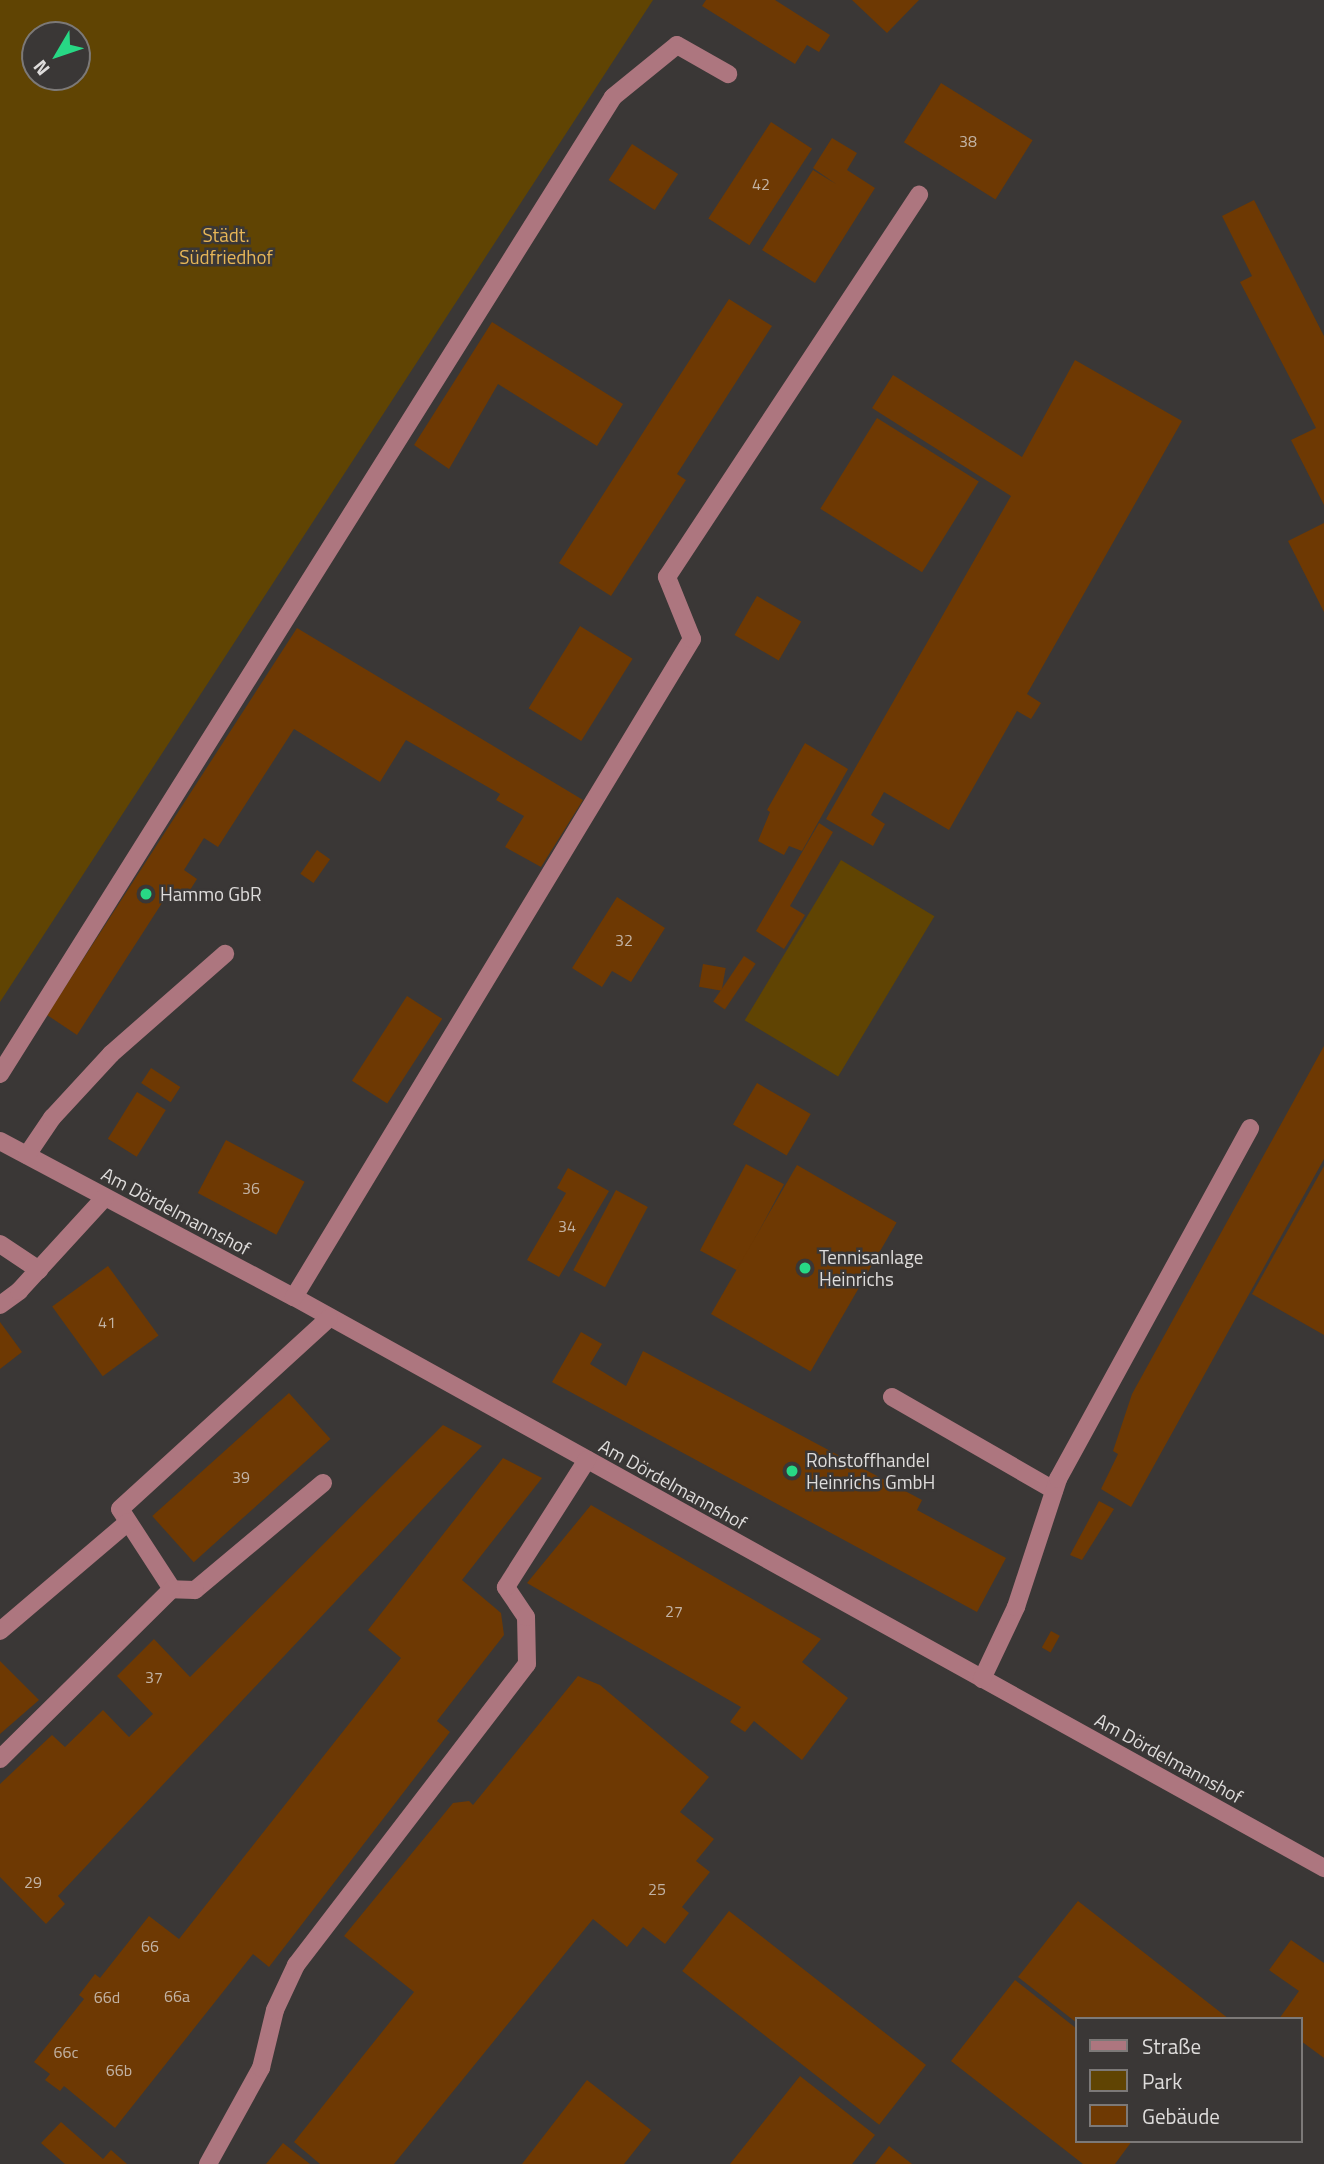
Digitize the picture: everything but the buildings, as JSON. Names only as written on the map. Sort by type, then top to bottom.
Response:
[{"type":"street","points":[[0,1074],[613,97],[677,45],[728,74]]},
{"type":"street","points":[[294,1297],[692,639],[667,577],[919,195]]},
{"type":"street","points":[[27,1155],[52,1118],[111,1054],[225,954]]},
{"type":"street","points":[[982,1679],[1016,1608],[1054,1490],[1250,1128]]},
{"type":"street","name":"Am Dördelmannshof","points":[[0,1141],[294,1297],[1324,1868]]},
{"type":"street","points":[[0,1304],[38,1269],[105,1197]]},
{"type":"street","points":[[0,1244],[38,1269]]},
{"type":"street","points":[[172,1589],[120,1509],[329,1318]]},
{"type":"street","points":[[892,1397],[1054,1490]]},
{"type":"street","points":[[208,2164],[261,2068],[275,2010],[296,1965],[527,1664],[526,1617],[506,1587],[586,1460]]},
{"type":"street","points":[[0,1759],[172,1589],[195,1590],[323,1483]]},
{"type":"street","points":[[0,1631],[128,1522]]},
{"type":"green space","name":"Städt. Südfriedhof","points":[[0,0],[653,0],[0,1002]]},
{"type":"green space","points":[[841,860],[934,916],[838,1076],[745,1020]]},
{"type":"place","name":"Hammo GbR","points":[[146,894]]},
{"type":"place","name":"Tennisanlage Heinrichs","points":[[805,1268]]},
{"type":"place","name":"Rohstoffhandel Heinrichs GmbH","points":[[792,1471]]}]
